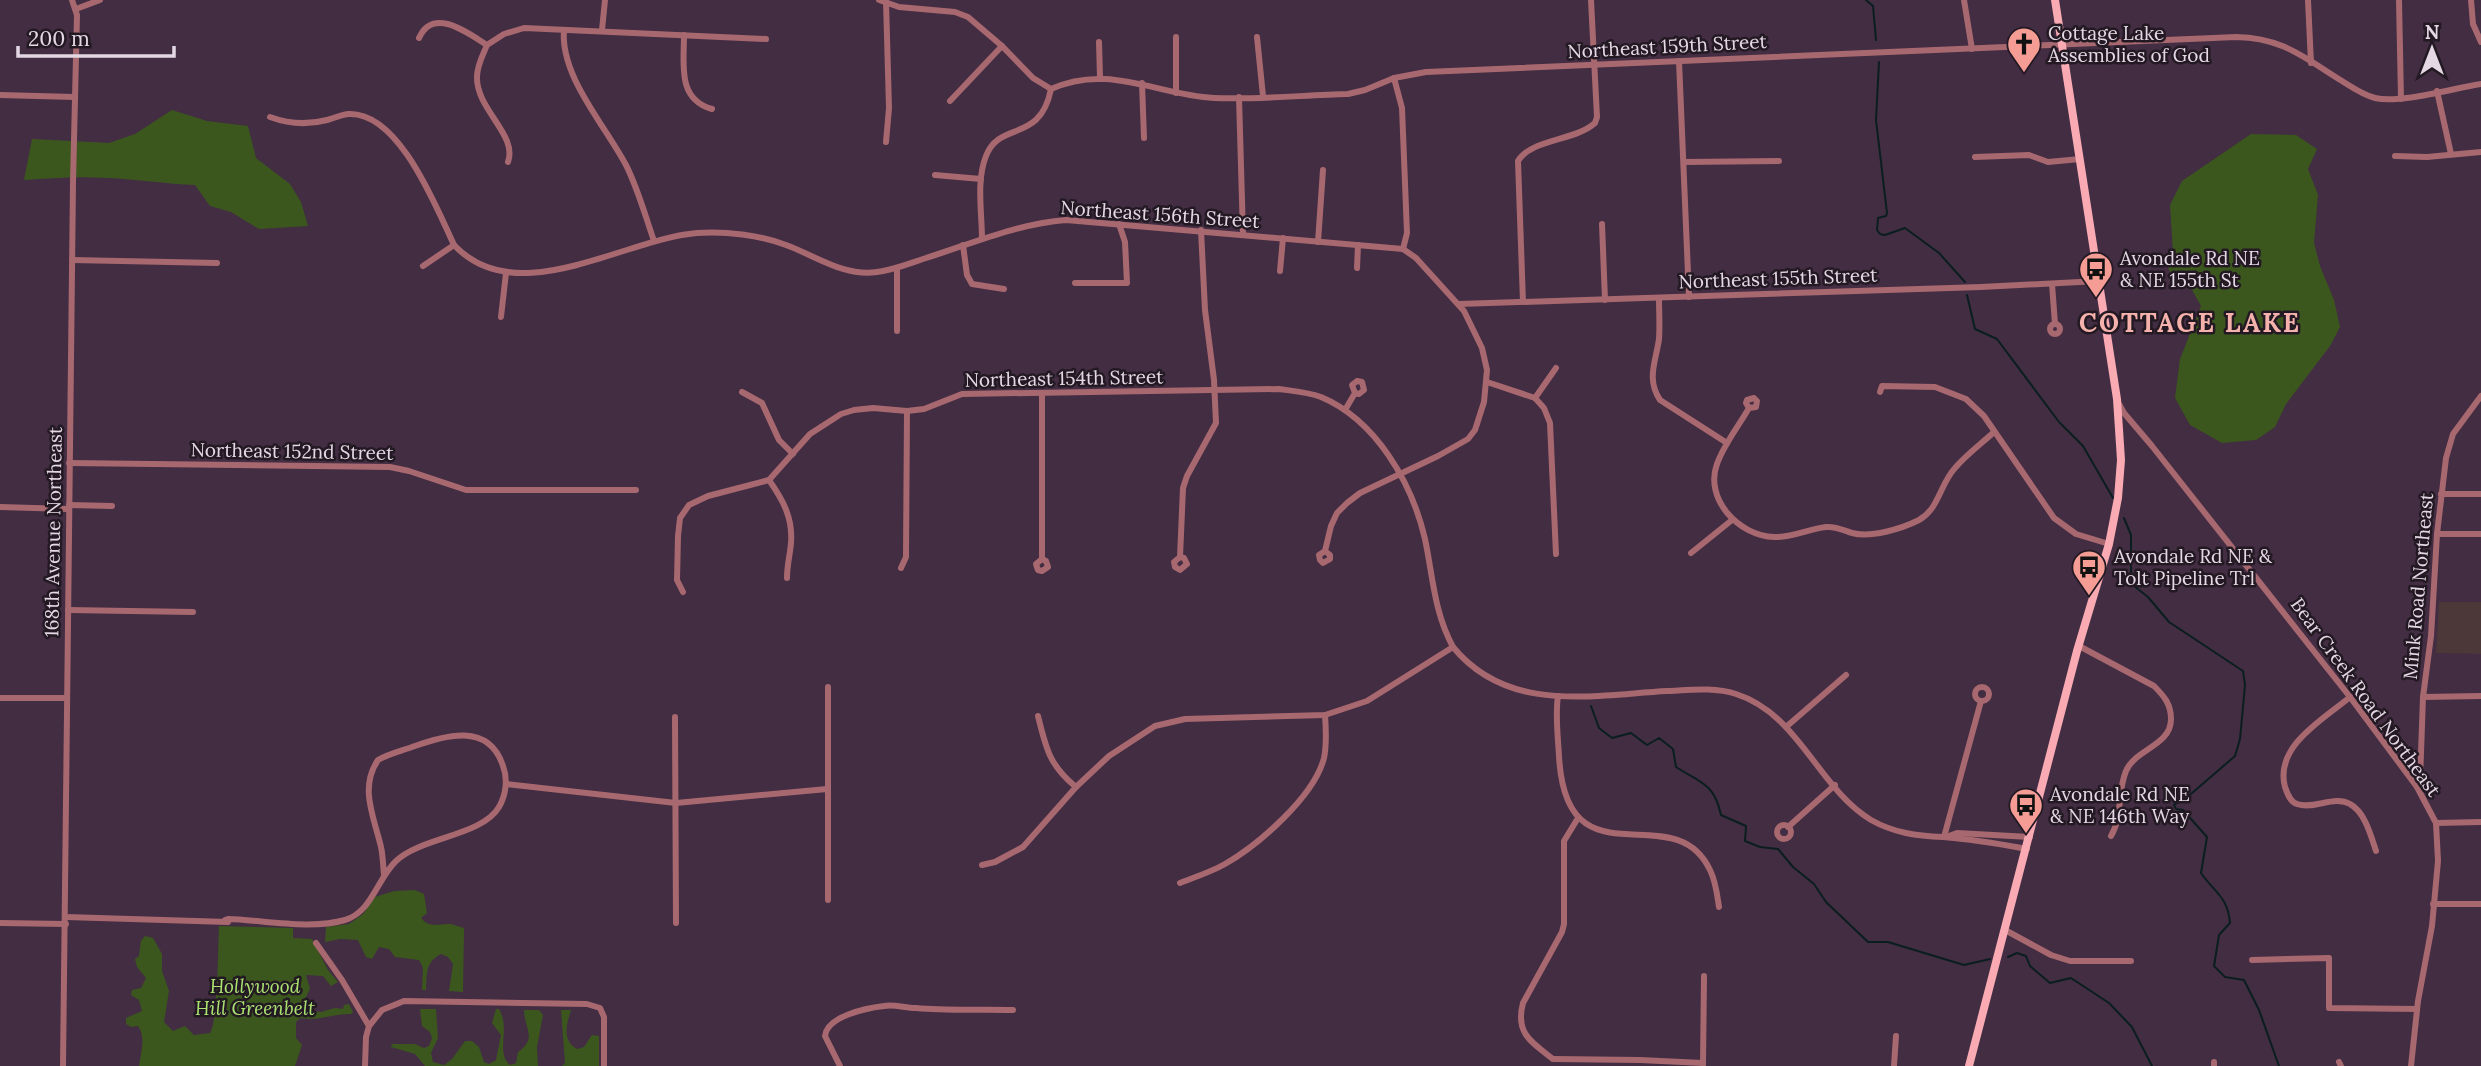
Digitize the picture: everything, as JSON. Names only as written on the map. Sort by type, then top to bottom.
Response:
[{"type":"main road","points":[[1969,1066],[2079,646],[2109,544],[2122,460],[2099,281],[2055,0]]},
{"type":"street","name":"168th Avenue Northeast","points":[[63,1066],[76,9],[72,0]]},
{"type":"street","points":[[76,9],[100,0]]},
{"type":"street","points":[[602,30],[605,0]]},
{"type":"street","points":[[1523,302],[1518,161],[1527,150],[1591,127],[1597,117],[1591,0]]},
{"type":"street","points":[[1964,0],[1972,49]]},
{"type":"street","points":[[2308,0],[2311,63]]},
{"type":"street","points":[[2399,0],[2401,99],[2481,84]]},
{"type":"street","points":[[2471,0],[2473,24],[2481,42]]},
{"type":"street","points":[[886,142],[889,108],[883,1],[899,7],[955,12],[968,17],[1002,46],[1033,78],[1051,89],[1042,115],[1034,123],[1003,136],[989,149],[985,157],[981,178],[982,239]]},
{"type":"street","points":[[418,38],[428,26],[447,23],[487,45]]},
{"type":"street","points":[[508,162],[511,155],[510,144],[491,117],[477,85],[479,64],[487,45],[504,34],[524,28],[766,39]]},
{"type":"street","points":[[564,30],[563,46],[569,66],[626,166],[654,241]]},
{"type":"street","points":[[684,35],[686,86],[694,100],[701,106],[712,109]]},
{"type":"street","points":[[1176,37],[1176,93]]},
{"type":"street","points":[[1257,37],[1263,96]]},
{"type":"street","name":"Northeast 159th Street","points":[[1051,89],[1065,83],[1100,79],[1142,83],[1199,97],[1348,94],[1394,78],[1426,72],[2258,37],[2277,42],[2358,91],[2375,98],[2401,99]]},
{"type":"street","points":[[1099,42],[1100,79]]},
{"type":"street","points":[[950,101],[1002,46]]},
{"type":"street","points":[[1679,61],[1689,297]]},
{"type":"street","points":[[1325,551],[1337,513],[1360,493],[1468,439],[1478,422],[1487,382],[1482,348],[1464,311],[1406,251],[1402,108],[1394,78]]},
{"type":"street","points":[[1142,83],[1144,138]]},
{"type":"street","points":[[2437,91],[2451,154]]},
{"type":"street","points":[[0,95],[74,97]]},
{"type":"street","points":[[1239,97],[1243,235]]},
{"type":"street","points":[[270,117],[287,124],[359,115],[380,125],[411,160],[454,245],[479,265],[506,272],[501,317]]},
{"type":"street","points":[[2395,156],[2427,157],[2481,152]]},
{"type":"street","points":[[1975,157],[2029,155],[2048,162],[2080,159]]},
{"type":"street","points":[[1684,162],[1779,161]]},
{"type":"street","points":[[1318,242],[1323,170]]},
{"type":"street","points":[[935,175],[981,178]]},
{"type":"street","name":"Northeast 156th Street","points":[[506,272],[582,265],[654,241],[696,233],[746,236],[785,245],[849,271],[866,273],[897,268],[1033,223],[1079,220],[1406,251]]},
{"type":"street","points":[[1602,223],[1605,300]]},
{"type":"street","points":[[1075,283],[1127,283],[1125,242],[1119,224]]},
{"type":"street","points":[[1180,556],[1183,488],[1214,429],[1215,391],[1205,310],[1201,230]]},
{"type":"street","points":[[1280,271],[1283,238]]},
{"type":"street","points":[[423,266],[454,245]]},
{"type":"street","points":[[963,245],[967,275],[972,284],[1004,289]]},
{"type":"street","points":[[1357,268],[1358,245]]},
{"type":"street","points":[[72,260],[217,263]]},
{"type":"street","points":[[897,268],[897,331]]},
{"type":"street","name":"Northeast 155th Street","points":[[1459,304],[2099,281]]},
{"type":"street","points":[[2052,284],[2055,324]]},
{"type":"street","points":[[1659,298],[1659,341],[1652,377],[1654,391],[1660,400],[1727,443]]},
{"type":"street","points":[[1535,398],[1556,368]]},
{"type":"street","points":[[1487,382],[1535,398],[1544,408],[1550,424],[1556,554]]},
{"type":"street","points":[[1880,392],[1882,386],[1935,387],[1952,392],[1976,407],[2054,517],[2076,534],[2109,544]]},
{"type":"street","name":"Northeast 154th Street","points":[[769,480],[810,434],[841,414],[854,410],[924,409],[962,394],[1301,391],[1318,396],[1345,410],[1380,444],[1400,473],[1418,516],[1429,558],[1437,612],[1453,647]]},
{"type":"street","points":[[742,392],[762,403],[779,440],[793,454]]},
{"type":"street","points":[[1042,393],[1042,559]]},
{"type":"street","points":[[1345,410],[1355,393]]},
{"type":"street","name":"Mink Road Northeast","points":[[2417,787],[2421,777],[2423,697],[2431,636],[2437,534],[2446,458],[2453,435],[2481,396]]},
{"type":"street","name":"Bear Creek Road Northeast","points":[[2116,399],[2124,413],[2350,697],[2417,787],[2436,823],[2438,861],[2430,947],[2417,1009],[2411,1066]]},
{"type":"street","points":[[1749,408],[1717,463],[1714,480],[1721,505],[1732,520],[1746,529],[1771,537],[1793,535],[1829,526],[1864,535],[1917,521],[1930,511],[1954,468],[1994,432]]},
{"type":"street","points":[[901,568],[906,558],[907,411]]},
{"type":"street","name":"Northeast 152nd Street","points":[[69,463],[390,467],[466,490],[636,489]]},
{"type":"street","points":[[683,592],[677,580],[678,536],[680,518],[689,505],[708,496],[769,480],[790,516],[791,543],[787,578]]},
{"type":"street","points":[[2441,494],[2481,494]]},
{"type":"street","points":[[0,507],[111,506]]},
{"type":"street","points":[[1690,554],[1732,520]]},
{"type":"street","points":[[2437,534],[2481,534]]},
{"type":"street","points":[[68,610],[193,612]]},
{"type":"street","points":[[2079,646],[2154,686],[2164,696],[2171,710],[2170,729],[2163,739],[2139,755],[2124,774],[2120,790],[2118,825],[2111,836]]},
{"type":"street","points":[[982,864],[995,862],[1023,847],[1076,787],[1125,743],[1155,726],[1185,719],[1325,715],[1367,701],[1453,647],[1473,666],[1516,690],[1535,695],[1696,689],[1737,694],[1762,706],[1786,727],[1852,805],[1882,825],[1919,836],[2027,849]]},
{"type":"street","points":[[1786,727],[1846,675]]},
{"type":"street","points":[[828,687],[828,900]]},
{"type":"street","points":[[1558,696],[1560,778],[1567,803],[1578,818],[1589,826],[1610,834],[1667,837],[1690,848],[1703,858],[1716,887],[1719,907]]},
{"type":"street","points":[[2423,697],[2481,696]]},
{"type":"street","points":[[2350,697],[2298,742],[2284,761],[2283,774],[2286,789],[2292,801],[2298,805],[2339,801],[2354,806],[2364,821],[2376,851]]},
{"type":"street","points":[[0,698],[67,698]]},
{"type":"street","points":[[1944,837],[1981,701]]},
{"type":"street","points":[[1180,883],[1224,864],[1257,843],[1301,799],[1324,759],[1325,715]]},
{"type":"street","points":[[1038,716],[1052,761],[1062,775],[1076,787]]},
{"type":"street","points":[[676,717],[676,923]]},
{"type":"street","points":[[0,923],[228,919],[318,923],[347,920],[358,914],[378,889],[384,875],[409,851],[485,821],[499,807],[506,784],[504,768],[493,748],[471,735],[460,734],[433,739],[378,760],[369,775],[368,798],[381,848],[384,875]]},
{"type":"street","points":[[506,784],[676,803],[827,789]]},
{"type":"street","points":[[1788,827],[1835,785]]},
{"type":"street","points":[[1578,818],[1564,841],[1562,932],[1523,1003],[1520,1014],[1523,1031],[1552,1063],[1640,1060],[1703,1065],[1704,976]]},
{"type":"street","points":[[2436,823],[2481,822]]},
{"type":"street","points":[[1944,837],[1958,833],[2030,837]]},
{"type":"street","points":[[2433,904],[2481,904]]},
{"type":"street","points":[[2005,930],[2051,955],[2070,961],[2131,961]]},
{"type":"street","points":[[316,943],[369,1026]]},
{"type":"street","points":[[2252,960],[2329,958],[2329,1008],[2417,1009]]},
{"type":"street","points":[[365,1066],[369,1026],[382,1010],[404,1000],[587,1004],[600,1008],[604,1017],[604,1066]]},
{"type":"street","points":[[840,1066],[825,1036],[833,1021],[845,1017],[888,1005],[916,1009],[1013,1010]]},
{"type":"street","points":[[1894,1066],[1896,1036]]},
{"type":"shaded area","points":[[2439,602],[2481,602],[2481,654],[2436,653]]},
{"type":"green space","points":[[172,110],[207,121],[248,126],[256,158],[290,184],[301,202],[308,226],[259,229],[231,212],[210,206],[195,185],[97,177],[24,180],[32,139],[109,143],[135,134]]},
{"type":"green space","points":[[2251,134],[2296,135],[2317,149],[2308,169],[2318,195],[2314,243],[2334,300],[2340,327],[2330,346],[2286,404],[2275,427],[2256,440],[2222,443],[2190,425],[2175,398],[2180,359],[2201,306],[2192,290],[2177,284],[2168,268],[2173,252],[2170,205],[2182,181]]},
{"type":"green space","points":[[415,890],[424,894],[427,913],[421,918],[424,921],[464,928],[463,992],[449,991],[453,964],[448,957],[441,954],[429,965],[426,990],[422,990],[423,968],[419,960],[395,957],[389,949],[379,947],[372,959],[366,957],[358,940],[325,942],[326,927],[349,924],[363,914],[375,897],[394,891]]},
{"type":"green space","name":"Hollywood Hill Greenbelt","points":[[219,926],[293,928],[293,938],[312,939],[328,970],[338,982],[331,986],[323,976],[306,975],[310,989],[302,1005],[305,1010],[321,1012],[343,1009],[344,1005],[349,1004],[353,1012],[320,1018],[301,1018],[296,1022],[296,1038],[302,1045],[295,1066],[139,1066],[142,1035],[138,1026],[131,1027],[126,1024],[126,1018],[142,1011],[139,1000],[131,995],[132,990],[141,988],[146,978],[137,967],[135,959],[139,956],[141,941],[145,936],[153,938],[162,954],[162,971],[169,991],[164,1022],[173,1031],[185,1026],[194,1035],[210,1033],[216,999]]},
{"type":"green space","points":[[420,1009],[436,1009],[438,1038],[431,1053],[433,1062],[444,1065],[465,1041],[472,1041],[479,1047],[484,1062],[489,1064],[496,1060],[501,1035],[492,1023],[496,1009],[499,1009],[504,1024],[503,1047],[506,1060],[510,1065],[516,1063],[518,1052],[529,1037],[524,1010],[539,1010],[543,1015],[537,1047],[538,1066],[425,1066],[415,1054],[391,1047],[392,1044],[415,1044],[424,1048],[429,1046],[432,1038],[430,1032],[422,1026]]},
{"type":"green space","points":[[561,1010],[571,1010],[567,1036],[577,1049],[584,1047],[592,1035],[599,1036],[599,1066],[562,1066],[565,1063]]},
{"type":"waterway","points":[[1866,0],[1873,6],[1876,40]]},
{"type":"waterway","points":[[1879,62],[1876,120],[1887,213],[1886,216],[1878,218],[1877,230],[1885,235],[1905,228],[1939,253],[1965,282]]},
{"type":"waterway","points":[[1967,295],[1975,329],[1997,339],[2059,422],[2083,446],[2113,498]]},
{"type":"waterway","points":[[2124,518],[2131,535],[2131,573],[2134,586],[2148,597],[2169,622],[2243,671],[2245,685],[2240,739],[2235,756],[2174,805],[2176,809],[2183,810],[2207,837],[2201,873],[2224,901],[2229,914],[2230,923],[2219,935],[2214,966],[2225,977],[2244,980],[2259,1010],[2279,1066]]},
{"type":"waterway","points":[[1591,706],[1599,728],[1612,738],[1631,733],[1647,745],[1659,738],[1673,749],[1676,767],[1710,790],[1715,796],[1721,815],[1746,826],[1745,841],[1760,847],[1778,849],[1793,867],[1814,884],[1826,902],[1868,942],[1888,942],[1964,965],[1990,959]]},
{"type":"waterway","points":[[2008,957],[2017,953],[2026,956],[2030,966],[2050,983],[2071,978],[2109,1003],[2132,1027],[2152,1066]]},
{"type":"place","name":"Cottage Lake Assemblies of God","points":[[2024,74]]},
{"type":"place","name":"Avondale Rd NE & NE 155th St","points":[[2096,299]]},
{"type":"place","name":"Avondale Rd NE & Tolt Pipeline Trl","points":[[2089,597]]},
{"type":"place","name":"Avondale Rd NE & NE 146th Way","points":[[2026,835]]},
{"type":"district","name":"COTTAGE LAKE","points":[[2190,322]]}]
